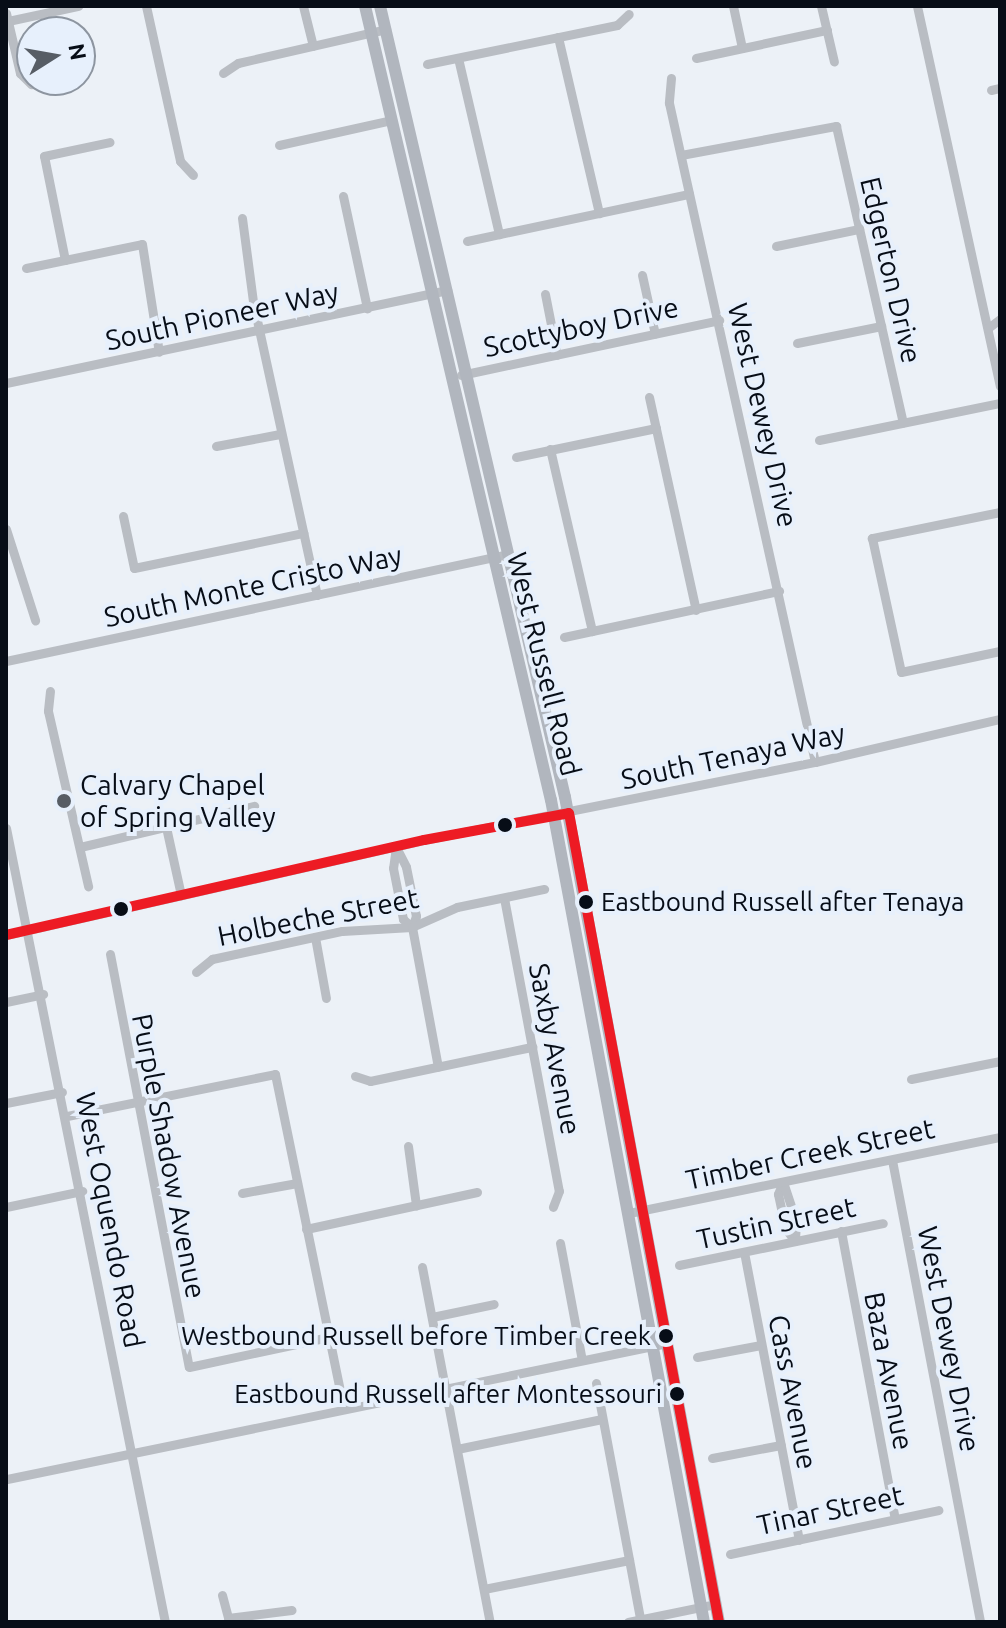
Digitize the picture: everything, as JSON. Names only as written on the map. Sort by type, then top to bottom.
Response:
[{"type":"main road","name":"West Russell Road","points":[[365,6],[555,816],[704,1622]]},
{"type":"main road","name":"West Russell Road","points":[[380,6],[569,813],[719,1622]]},
{"type":"street","points":[[16,56],[7,17],[78,6]]},
{"type":"street","points":[[146,6],[180,161],[193,175]]},
{"type":"street","points":[[303,6],[313,46]]},
{"type":"street","points":[[733,6],[742,48]]},
{"type":"street","points":[[821,6],[834,62]]},
{"type":"street","points":[[917,6],[1000,386]]},
{"type":"street","points":[[427,64],[617,25],[629,14]]},
{"type":"street","points":[[223,73],[238,63],[386,29]]},
{"type":"street","points":[[696,58],[827,30]]},
{"type":"street","points":[[558,37],[599,213]]},
{"type":"street","points":[[458,58],[499,234]]},
{"type":"street","name":"West Dewey Drive","points":[[671,78],[669,103],[815,762]]},
{"type":"street","points":[[279,145],[392,120]]},
{"type":"street","name":"Edgerton Drive","points":[[681,155],[836,126],[903,423]]},
{"type":"street","points":[[65,260],[44,156],[110,142]]},
{"type":"street","points":[[467,241],[689,194]]},
{"type":"street","points":[[343,196],[367,308]]},
{"type":"street","points":[[242,218],[259,331],[317,595]]},
{"type":"street","points":[[776,246],[859,229]]},
{"type":"street","points":[[26,268],[142,244],[159,352]]},
{"type":"street","points":[[642,275],[655,334]]},
{"type":"street","name":"South Pioneer Way","points":[[6,383],[447,290]]},
{"type":"street","points":[[545,294],[557,355]]},
{"type":"street","points":[[988,328],[1000,319]]},
{"type":"street","name":"Scottyboy Drive","points":[[452,377],[719,320]]},
{"type":"street","points":[[797,343],[881,326]]},
{"type":"street","points":[[988,328],[1000,329]]},
{"type":"street","points":[[649,397],[696,610]]},
{"type":"street","points":[[819,440],[1000,403]]},
{"type":"street","points":[[516,457],[656,428]]},
{"type":"street","points":[[216,446],[280,434]]},
{"type":"street","points":[[550,449],[592,631]]},
{"type":"street","points":[[1000,512],[872,538],[901,672],[1000,651]]},
{"type":"street","points":[[123,516],[134,568],[303,533]]},
{"type":"street","points":[[6,531],[35,620]]},
{"type":"street","name":"South Monte Cristo Way","points":[[6,661],[508,554]]},
{"type":"street","points":[[564,637],[779,591]]},
{"type":"street","points":[[50,691],[48,711],[88,886]]},
{"type":"street","name":"South Tenaya Way","points":[[6,935],[396,847],[815,762],[1000,719]]},
{"type":"street","points":[[80,847],[254,806]]},
{"type":"street","points":[[166,827],[181,895]]},
{"type":"street","name":"West Oquendo Road","points":[[6,828],[43,994],[165,1622]]},
{"type":"street","points":[[396,847],[406,867],[416,916],[412,927],[438,1067]]},
{"type":"street","name":"Holbeche Street","points":[[196,972],[212,959],[315,937],[412,927],[457,907],[544,889]]},
{"type":"street","name":"Saxby Avenue","points":[[504,898],[559,1191],[553,1207]]},
{"type":"street","points":[[315,937],[326,998]]},
{"type":"street","name":"Purple Shadow Avenue","points":[[110,954],[189,1367],[329,1337]]},
{"type":"street","points":[[6,1002],[43,994]]},
{"type":"street","points":[[355,1076],[370,1081],[532,1047]]},
{"type":"street","points":[[911,1079],[1000,1061]]},
{"type":"street","points":[[67,1116],[275,1074],[343,1406]]},
{"type":"street","points":[[6,1103],[62,1092]]},
{"type":"street","name":"Timber Creek Street","points":[[629,1213],[1000,1137]]},
{"type":"street","points":[[408,1146],[416,1205]]},
{"type":"street","name":"West Dewey Drive","points":[[892,1160],[980,1622]]},
{"type":"street","points":[[783,1182],[778,1194],[784,1224],[795,1241]]},
{"type":"street","points":[[242,1193],[297,1183]]},
{"type":"street","points":[[6,1207],[82,1191]]},
{"type":"street","points":[[306,1229],[477,1192]]},
{"type":"street","name":"Tustin Street","points":[[679,1265],[883,1223]]},
{"type":"street","name":"Baza Avenue","points":[[841,1231],[895,1519]]},
{"type":"street","points":[[560,1243],[582,1360]]},
{"type":"street","name":"Cass Avenue","points":[[744,1252],[799,1540]]},
{"type":"street","points":[[422,1267],[490,1622]]},
{"type":"street","points":[[432,1317],[494,1304]]},
{"type":"street","points":[[7,1479],[343,1406],[446,1389],[667,1343]]},
{"type":"street","points":[[697,1357],[761,1345]]},
{"type":"street","points":[[596,1383],[640,1619]]},
{"type":"street","points":[[457,1449],[602,1419]]},
{"type":"street","points":[[712,1458],[781,1445]]},
{"type":"street","name":"Tinar Street","points":[[730,1554],[938,1510]]},
{"type":"street","points":[[484,1589],[629,1560]]},
{"type":"street","points":[[222,1595],[228,1620],[292,1610]]},
{"type":"street","points":[[628,1622],[716,1604]]},
{"type":"transit line","points":[[6,935],[424,840],[569,813],[719,1622]]},
{"type":"place","name":"Calvary Chapel of Spring Valley","points":[[64,801]]},
{"type":"place","name":"Eastbound Russell after Tenaya","points":[[586,902]]},
{"type":"place","name":"Westbound Russell before Timber Creek","points":[[666,1336]]},
{"type":"place","name":"Eastbound Russell after Montessouri","points":[[677,1394]]}]
